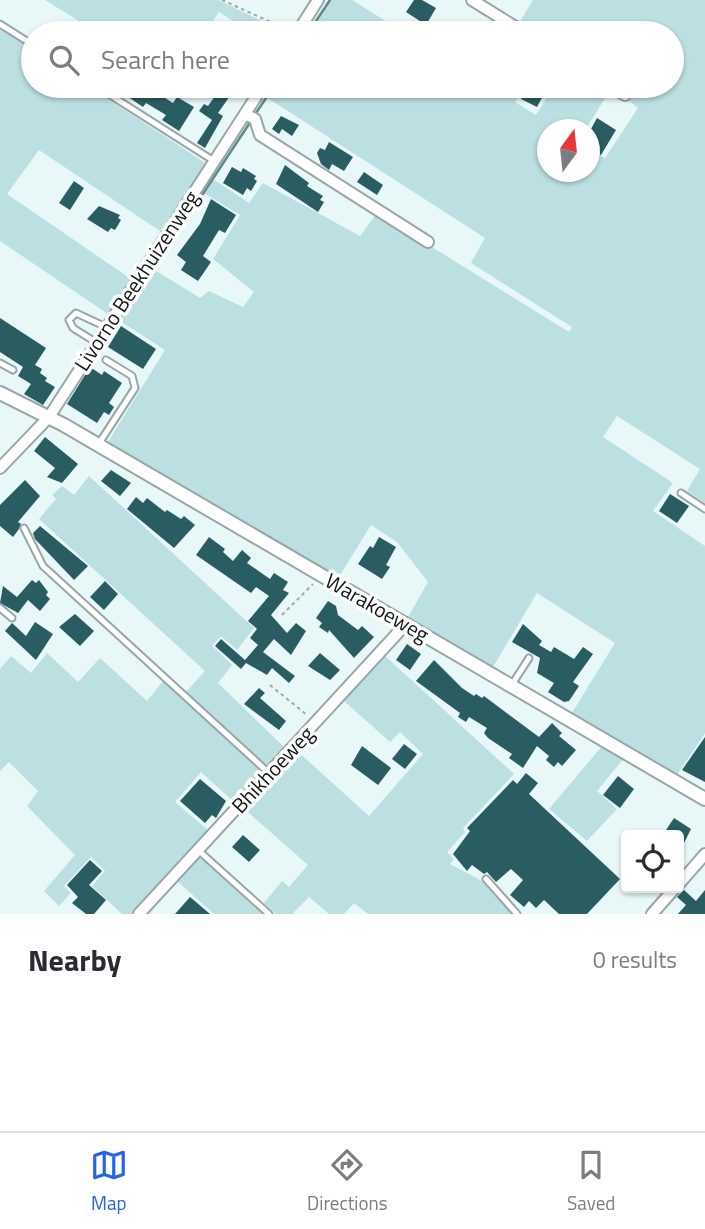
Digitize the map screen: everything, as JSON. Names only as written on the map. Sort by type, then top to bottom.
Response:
[{"type":"street","points":[[305,21],[318,0]]},
{"type":"street","points":[[472,0],[506,21]]},
{"type":"street","name":"Livorno Beekhuizenweg","points":[[0,468],[49,417],[255,98]]},
{"type":"street","points":[[245,114],[255,119],[261,135],[428,242]]},
{"type":"street","name":"Warakoeweg","points":[[0,393],[98,445],[705,799]]},
{"type":"street","name":"Bhikhoeweg","points":[[139,914],[405,625]]},
{"type":"street","points":[[684,878],[705,854]]},
{"type":"street","points":[[652,914],[671,893]]},
{"type":"lane","points":[[0,24],[21,37]]},
{"type":"lane","points":[[115,98],[214,161]]},
{"type":"lane","points":[[97,343],[72,328],[69,320],[72,315],[83,314],[107,327]]},
{"type":"lane","points":[[98,445],[135,388],[132,376],[106,360]]},
{"type":"lane","points":[[0,363],[13,370]]},
{"type":"lane","points":[[681,493],[705,509]]},
{"type":"lane","points":[[24,528],[44,566],[270,774]]},
{"type":"lane","points":[[0,608],[12,618]]},
{"type":"lane","points":[[511,686],[528,658]]},
{"type":"lane","points":[[198,850],[270,914]]},
{"type":"lane","points":[[486,879],[517,914]]},
{"type":"path","points":[[222,0],[270,21]]},
{"type":"path","points":[[282,615],[319,575]]},
{"type":"path","points":[[270,685],[316,723]]},
{"type":"shaded area","points":[[45,0],[218,0],[262,21],[233,21],[219,12],[213,21],[79,21]]},
{"type":"shaded area","points":[[330,0],[352,0],[386,21],[316,21]]},
{"type":"shaded area","points":[[533,0],[705,0],[705,503],[687,491],[700,469],[617,416],[603,437],[673,483],[653,511],[705,546],[705,733],[675,778],[570,716],[615,643],[537,593],[493,667],[407,619],[428,582],[397,542],[371,525],[337,580],[106,445],[165,350],[117,319],[150,267],[200,298],[209,291],[243,307],[254,292],[213,259],[240,215],[204,193],[213,179],[249,203],[263,183],[360,236],[377,213],[569,332],[572,327],[471,263],[485,238],[268,98],[518,98],[515,102],[536,115],[547,98],[605,98],[592,119],[537,119],[537,182],[600,182],[600,155],[605,158],[638,108],[628,100],[629,98],[684,98],[684,21],[520,21]]},
{"type":"shaded area","points":[[0,28],[21,42],[21,98],[106,98],[207,164],[160,231],[39,150],[7,194],[131,279],[108,314],[0,241]]},
{"type":"shaded area","points":[[89,476],[254,628],[237,650],[221,636],[212,646],[232,665],[218,683],[286,749],[268,769],[186,692],[205,671],[39,519],[56,499],[52,495],[62,486],[74,495]]},
{"type":"shaded area","points":[[47,653],[78,682],[100,658],[147,701],[163,681],[265,773],[236,804],[201,772],[175,802],[209,831],[133,914],[122,914],[92,886],[105,871],[91,857],[64,886],[71,893],[59,906],[44,891],[75,855],[27,806],[38,791],[9,762],[0,771],[0,669],[11,656],[31,673]]},
{"type":"shaded area","points":[[384,655],[514,774],[463,828],[465,832],[447,852],[454,859],[450,864],[482,881],[511,914],[368,914],[354,903],[344,914],[329,914],[309,897],[292,914],[276,914],[264,903],[282,881],[289,887],[308,865],[242,807],[296,750],[369,816],[423,754],[400,732],[390,742],[344,701]]},
{"type":"shaded area","points":[[603,745],[625,757],[597,791],[617,809],[587,841],[549,809]]},
{"type":"shaded area","points":[[198,854],[263,914],[214,914],[176,880]]},
{"type":"building","points":[[414,0],[422,0],[436,8],[428,21],[420,21],[406,12]]},
{"type":"building","points":[[130,98],[165,98],[173,103],[179,98],[194,107],[179,131],[162,120],[166,115],[146,103],[143,107]]},
{"type":"building","points":[[214,98],[229,98],[218,113],[223,116],[205,148],[197,143],[212,120],[199,111],[204,104],[208,106]]},
{"type":"building","points":[[522,98],[542,98],[537,107]]},
{"type":"building","points":[[281,116],[299,125],[292,136],[282,129],[279,134],[272,129]]},
{"type":"building","points":[[600,120],[616,130],[600,154]]},
{"type":"building","points":[[329,142],[353,157],[344,171],[332,164],[329,170],[321,164],[317,153],[320,148],[325,150]]},
{"type":"building","points":[[285,165],[309,183],[307,186],[323,196],[320,200],[324,202],[318,212],[276,184]]},
{"type":"building","points":[[232,167],[241,172],[243,168],[256,176],[254,179],[257,181],[251,191],[247,188],[243,195],[223,183]]},
{"type":"building","points":[[364,172],[383,185],[377,195],[357,182]]},
{"type":"building","points":[[74,181],[84,188],[70,210],[59,203]]},
{"type":"building","points":[[211,199],[236,215],[225,233],[219,230],[203,256],[211,262],[198,281],[181,270],[186,262],[177,255],[200,224]]},
{"type":"building","points":[[99,206],[120,215],[118,218],[121,220],[115,230],[111,228],[108,232],[87,219]]},
{"type":"building","points":[[0,318],[46,348],[35,365],[42,369],[40,373],[47,378],[45,381],[55,387],[43,405],[24,394],[31,384],[18,376],[23,367],[0,352]]},
{"type":"building","points":[[121,326],[156,349],[143,369],[108,347]]},
{"type":"building","points":[[90,367],[102,375],[104,371],[122,383],[109,403],[114,407],[109,415],[104,412],[97,423],[67,404]]},
{"type":"building","points":[[45,437],[78,464],[62,483],[47,477],[55,468],[34,451]]},
{"type":"building","points":[[111,470],[131,483],[120,496],[101,481]]},
{"type":"building","points":[[25,480],[40,496],[18,522],[21,524],[13,537],[0,526],[0,505]]},
{"type":"building","points":[[670,494],[689,506],[677,523],[659,511]]},
{"type":"building","points":[[136,497],[143,503],[147,498],[165,512],[167,510],[181,519],[184,516],[195,525],[174,548],[127,509]]},
{"type":"building","points":[[40,526],[88,566],[74,580],[35,539],[33,533]]},
{"type":"building","points":[[209,537],[225,549],[223,552],[233,561],[242,550],[251,558],[247,563],[270,579],[274,573],[288,582],[283,590],[289,593],[271,615],[287,633],[296,623],[306,631],[291,655],[274,639],[263,652],[295,676],[289,683],[272,668],[267,675],[246,663],[241,669],[215,646],[221,639],[245,660],[258,645],[250,638],[257,629],[248,621],[269,596],[256,587],[251,593],[196,555]]},
{"type":"building","points":[[379,537],[396,547],[386,565],[390,567],[382,579],[358,564]]},
{"type":"building","points":[[32,580],[36,583],[39,580],[50,599],[40,611],[28,600],[18,613],[0,603],[3,586],[17,597]]},
{"type":"building","points":[[105,581],[118,594],[104,610],[90,597]]},
{"type":"building","points":[[328,601],[336,606],[338,615],[358,630],[362,626],[374,637],[354,658],[329,630],[328,633],[319,627],[322,623],[316,618]]},
{"type":"building","points":[[75,614],[94,631],[80,646],[59,627]]},
{"type":"building","points":[[35,622],[53,634],[36,660],[5,631],[12,623],[26,636]]},
{"type":"building","points":[[523,624],[542,641],[539,645],[551,652],[554,647],[574,659],[583,647],[593,654],[573,682],[579,686],[569,701],[564,702],[548,692],[554,683],[537,673],[540,658],[512,642]]},
{"type":"building","points":[[407,644],[421,654],[410,670],[396,660]]},
{"type":"building","points":[[320,653],[340,670],[330,680],[308,666]]},
{"type":"building","points":[[434,660],[462,688],[474,696],[484,696],[539,737],[552,723],[562,733],[559,736],[576,750],[562,766],[558,762],[554,767],[546,760],[549,756],[537,746],[523,768],[509,758],[512,754],[488,738],[484,733],[487,728],[469,717],[466,722],[458,717],[460,713],[416,681]]},
{"type":"building","points":[[259,688],[265,693],[260,698],[286,721],[279,730],[244,704]]},
{"type":"building","points":[[705,737],[705,782],[682,770]]},
{"type":"building","points":[[404,744],[417,754],[405,769],[392,759]]},
{"type":"building","points":[[362,746],[391,768],[378,785],[351,765]]},
{"type":"building","points":[[526,773],[538,783],[529,794],[620,879],[587,914],[559,914],[544,900],[536,908],[529,901],[524,907],[510,895],[523,880],[511,869],[496,882],[487,872],[484,874],[472,865],[467,871],[453,854],[470,831],[467,828],[513,780],[517,784]]},
{"type":"building","points":[[618,776],[634,789],[620,808],[603,795]]},
{"type":"building","points":[[200,779],[226,801],[216,818],[212,815],[205,823],[180,801]]},
{"type":"building","points":[[674,818],[691,829],[684,843],[684,830],[666,830]]},
{"type":"building","points":[[243,835],[260,850],[249,862],[232,847]]},
{"type":"building","points":[[90,860],[102,871],[89,885],[106,900],[94,914],[86,914],[72,903],[78,897],[67,885]]},
{"type":"building","points":[[684,890],[696,901],[705,890],[705,914],[678,914],[686,905],[677,897],[684,893]]},
{"type":"building","points":[[190,897],[210,914],[175,914]]},
{"type":"waterway","points":[[316,21],[330,0]]},
{"type":"waterway","points":[[256,113],[266,98]]},
{"type":"waterway","points":[[154,268],[249,124]]}]
